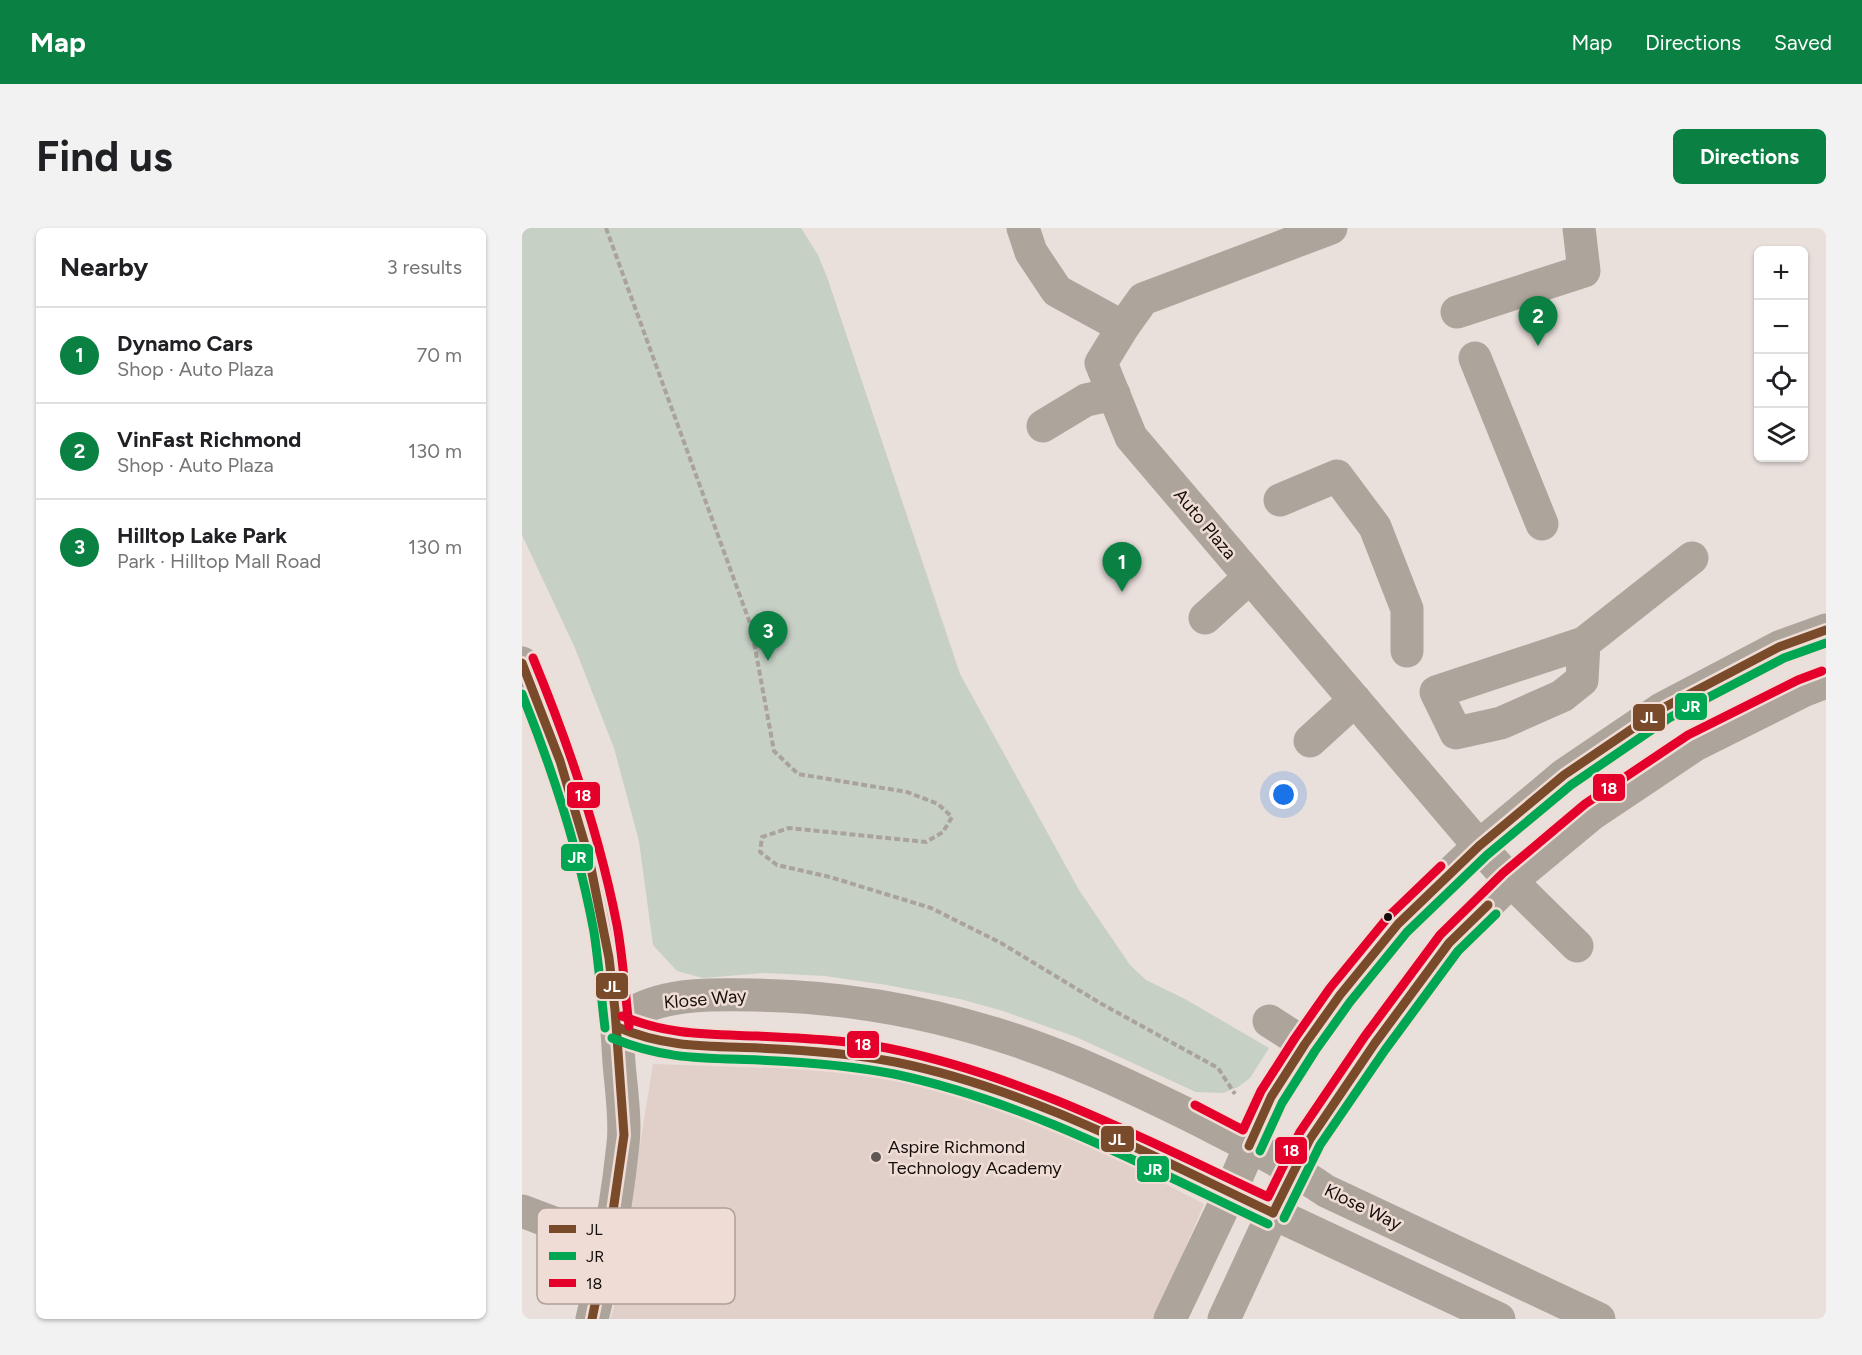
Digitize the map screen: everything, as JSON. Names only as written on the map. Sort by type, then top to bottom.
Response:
[{"type":"street","points":[[1023,228],[1031,252],[1057,291],[1123,327]]},
{"type":"street","name":"Auto Plaza","points":[[1331,228],[1143,299],[1101,363],[1131,437],[1479,846],[1511,882],[1577,946]]},
{"type":"street","points":[[1457,312],[1584,271],[1579,228]]},
{"type":"street","points":[[1475,358],[1542,524]]},
{"type":"street","points":[[1043,426],[1086,400],[1114,394]]},
{"type":"street","points":[[1280,500],[1337,476],[1375,527],[1407,609],[1407,651]]},
{"type":"street","points":[[1584,644],[1692,558]]},
{"type":"street","points":[[1205,618],[1250,577]]},
{"type":"street","points":[[1170,1319],[1230,1193],[1271,1097],[1340,995],[1398,924],[1479,846],[1564,775],[1663,708],[1779,647],[1826,630]]},
{"type":"street","points":[[522,663],[557,752],[580,822],[605,930],[617,1028],[624,1142],[614,1208]]},
{"type":"street","points":[[1224,1319],[1310,1139],[1375,1043],[1449,943],[1511,882],[1593,814],[1695,746],[1803,691],[1826,682]]},
{"type":"street","points":[[1310,741],[1355,700]]},
{"type":"street","name":"Klose Way","points":[[617,1028],[632,1014],[648,1005],[667,1000],[740,994],[856,1003],[895,1009],[971,1027],[1037,1048],[1152,1098],[1295,1169],[1326,1191],[1599,1319]]},
{"type":"street","points":[[1269,1021],[1305,1044]]},
{"type":"street","points":[[617,1028],[636,1036],[674,1045],[848,1054],[948,1074],[997,1089],[1042,1106],[1499,1319]]},
{"type":"street","points":[[522,1212],[537,1218]]},
{"type":"street","points":[[592,1319],[595,1304]]},
{"type":"path","points":[[606,228],[751,626],[774,751],[798,774],[907,792],[938,804],[952,817],[943,832],[926,842],[789,828],[762,837],[760,852],[777,865],[830,877],[931,908],[992,938],[1101,1003],[1218,1068],[1234,1094]]},
{"type":"shaded area","points":[[522,228],[801,228],[818,255],[827,277],[960,674],[1079,890],[1130,965],[1146,980],[1185,999],[1269,1048],[1250,1078],[1238,1087],[1223,1093],[1196,1092],[1076,1037],[1003,1011],[960,999],[825,976],[765,973],[703,978],[677,971],[653,945],[639,841],[614,748],[575,648],[522,535]]},
{"type":"shaded area","name":"Aspire Richmond Technology Academy","points":[[653,1064],[865,1071],[1022,1109],[1204,1204],[1155,1319],[610,1319],[614,1304],[735,1304],[735,1208],[630,1208]]},
{"type":"transit line","name":"JL","points":[[1249,1146],[1271,1097],[1340,995],[1398,924],[1479,846],[1564,775],[1663,708],[1779,647],[1826,630]]},
{"type":"transit line","name":"JR","points":[[1260,1151],[1282,1103],[1350,1002],[1407,932],[1487,855],[1571,785],[1669,718],[1784,658],[1826,643]]},
{"type":"transit line","name":"18","points":[[533,658],[571,756],[610,891],[619,937],[629,1026]]},
{"type":"transit line","name":"JL","points":[[522,663],[560,761],[589,858],[609,958],[624,1135],[613,1208]]},
{"type":"transit line","name":"18","points":[[622,1016],[671,1030],[854,1043],[937,1060],[986,1075],[1082,1111],[1268,1197],[1300,1132],[1365,1036],[1440,935],[1503,873],[1585,804],[1688,735],[1798,680],[1822,671]]},
{"type":"transit line","name":"JR","points":[[522,694],[544,752],[581,871],[594,932],[605,1028]]},
{"type":"transit line","name":"18","points":[[1195,1105],[1243,1130],[1261,1091],[1330,988],[1389,916],[1441,866]]},
{"type":"transit line","name":"JL","points":[[1273,1213],[1310,1139],[1375,1043],[1449,943],[1488,905]]},
{"type":"transit line","name":"JR","points":[[1284,1218],[1320,1145],[1385,1050],[1458,951],[1496,914]]},
{"type":"transit line","name":"JL","points":[[617,1027],[635,1034],[670,1042],[844,1054],[895,1062],[945,1074],[1041,1106],[1135,1147],[1273,1213]]},
{"type":"transit line","name":"JR","points":[[612,1038],[667,1054],[844,1066],[894,1074],[943,1086],[992,1101],[1086,1138],[1268,1224]]},
{"type":"transit line","name":"JL","points":[[592,1319],[595,1304]]},
{"type":"place","name":"VinFast Richmond","points":[[1538,346]]},
{"type":"place","name":"Dynamo Cars","points":[[1122,592]]},
{"type":"place","name":"Hilltop Lake Park","points":[[768,661]]},
{"type":"place","name":"Aspire Richmond Technology Academy","points":[[876,1157]]}]
